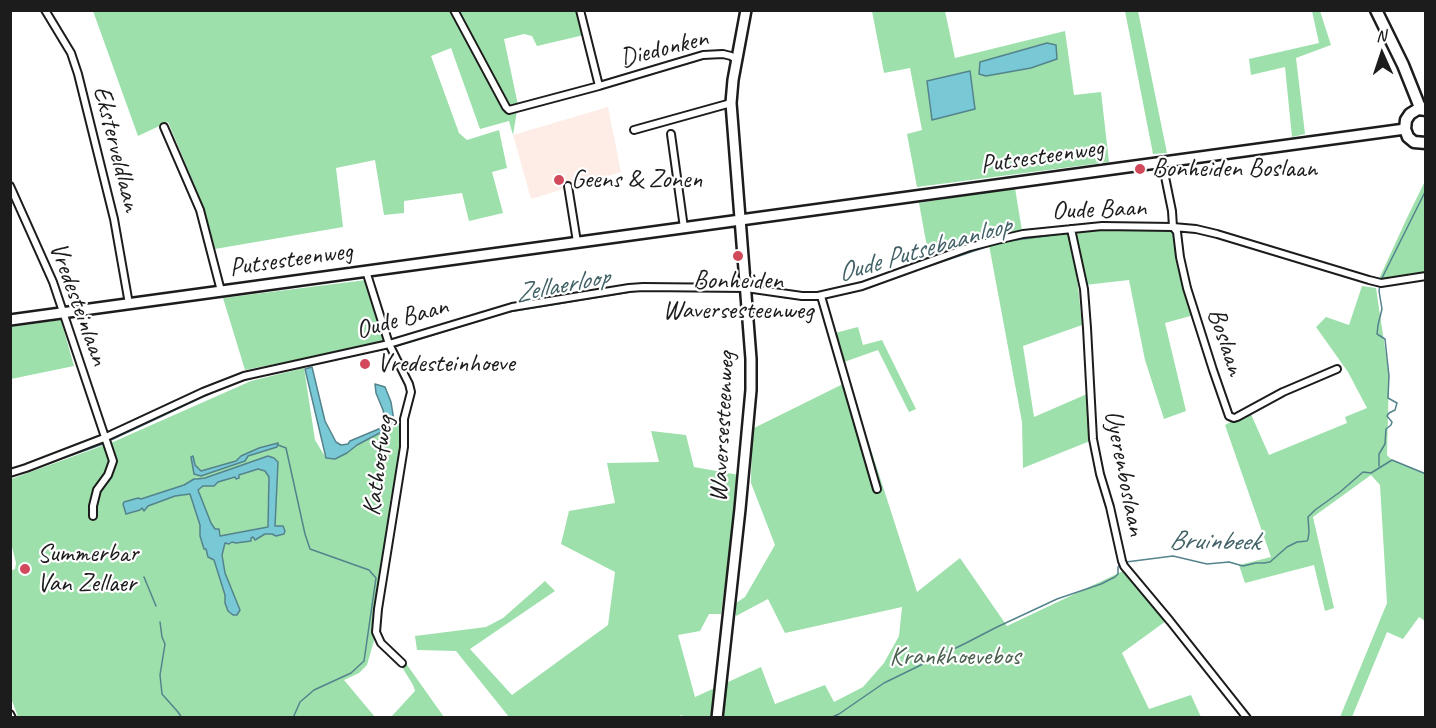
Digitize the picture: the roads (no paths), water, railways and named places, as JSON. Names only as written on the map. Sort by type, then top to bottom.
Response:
[{"type":"main road","name":"Waversesteenweg","points":[[717,717],[751,390],[751,358],[731,103],[746,10]]},
{"type":"main road","points":[[1376,10],[1410,80],[1419,105],[1420,110],[1406,120],[1405,129],[1408,137],[1414,142],[1425,143]]},
{"type":"main road","name":"Putsesteenweg","points":[[10,320],[1405,129]]},
{"type":"street","name":"Eksterveldlaan","points":[[45,10],[71,53],[78,74],[114,219],[129,304]]},
{"type":"street","name":"Diedonken","points":[[454,10],[509,110],[703,55],[723,54],[737,60]]},
{"type":"street","name":"Diedonken","points":[[580,10],[599,86]]},
{"type":"street","points":[[634,130],[731,103]]},
{"type":"street","points":[[164,127],[200,210],[221,291]]},
{"type":"street","points":[[671,134],[684,228]]},
{"type":"street","name":"Boslaan","points":[[1162,162],[1187,288],[1229,416],[1237,417],[1283,392],[1337,369]]},
{"type":"street","name":"Vredesteinlaan","points":[[10,186],[53,282],[113,461],[108,475],[97,490],[93,516]]},
{"type":"street","points":[[568,186],[577,242]]},
{"type":"street","name":"Oude Baan","points":[[10,473],[104,438],[203,392],[244,376],[389,344],[512,307],[628,288],[746,288],[802,296],[821,296],[862,286],[970,247],[997,240],[1023,234],[1102,226],[1173,226],[1196,229],[1381,283],[1425,276]]},
{"type":"street","name":"Uyerenboslaan","points":[[1071,229],[1084,289],[1093,439],[1122,561],[1247,717]]},
{"type":"street","name":"Kathoefweg","points":[[366,271],[389,344],[411,392],[404,419],[404,447],[376,632],[381,643],[402,663]]},
{"type":"street","points":[[821,296],[878,489]]},
{"type":"water","points":[[1047,43],[1056,45],[1057,59],[1031,68],[986,76],[979,74],[980,62]]},
{"type":"water","points":[[970,71],[975,109],[932,120],[927,81]]},
{"type":"water","points":[[312,367],[325,421],[336,442],[341,445],[348,444],[350,441],[381,428],[385,418],[375,384],[385,387],[391,402],[394,421],[387,429],[347,453],[335,459],[326,458],[305,369]]},
{"type":"water","points":[[278,443],[277,447],[248,456],[245,461],[201,476],[194,474],[191,457],[193,456],[195,465],[201,471],[236,461],[241,456],[259,448]]},
{"type":"water","points":[[268,456],[278,462],[275,526],[283,526],[284,534],[276,536],[265,534],[255,540],[251,538],[251,541],[225,543],[222,555],[225,573],[240,610],[237,615],[228,611],[214,560],[208,557],[204,549],[200,536],[200,525],[190,494],[175,496],[148,506],[144,511],[142,508],[126,514],[123,504],[184,485],[194,479],[205,478]],"holes":[[[258,469],[265,471],[269,477],[268,527],[220,536],[219,529],[215,529],[211,523],[198,490],[203,486],[214,486],[218,482],[239,478],[239,475]]]},
{"type":"waterway","name":"Bruinbeek","points":[[1381,280],[1426,190]]},
{"type":"waterway","name":"Oude Putsebaanloop","points":[[869,286],[1001,242],[1068,233]]},
{"type":"waterway","name":"Bruinbeek","points":[[1379,466],[1379,454],[1385,444],[1386,429],[1392,422],[1387,416],[1395,410],[1397,403],[1388,398],[1389,376],[1385,339],[1377,334],[1382,309],[1380,285]]},
{"type":"waterway","name":"Zellaerloop","points":[[394,347],[508,312],[643,290]]},
{"type":"waterway","name":"Zellaerloop","points":[[768,294],[787,298],[820,299]]},
{"type":"waterway","name":"Oude Putsebaanloop","points":[[825,298],[833,296]]},
{"type":"waterway","name":"Zellaerloop","points":[[234,383],[385,349]]},
{"type":"waterway","name":"Zellaerloop","points":[[111,440],[224,387]]},
{"type":"waterway","name":"Zellaerloop","points":[[10,476],[103,444]]},
{"type":"waterway","points":[[278,445],[286,448],[310,549],[369,570],[376,578],[364,661],[351,673],[314,690],[300,702],[293,718]]},
{"type":"waterway","name":"Bruinbeek","points":[[1126,562],[1173,556],[1207,564],[1229,562],[1243,566],[1270,562],[1287,547],[1297,542],[1307,541],[1308,517],[1363,472],[1371,473],[1392,460],[1426,474]]},
{"type":"waterway","name":"Bruinbeek","points":[[830,718],[884,683],[997,627],[1057,599],[1115,577],[1121,564]]},
{"type":"waterway","points":[[144,577],[156,606]]},
{"type":"waterway","points":[[160,622],[165,644],[160,675],[162,694],[182,718]]},
{"type":"place","name":"Bonheiden Boslaan","points":[[1140,169]]},
{"type":"place","name":"Geens & Zonen","points":[[559,180]]},
{"type":"place","name":"Bonheiden Waversesteenweg","points":[[738,256]]},
{"type":"place","name":"Vredesteinhoeve","points":[[365,364]]},
{"type":"place","name":"Summerbar Van Zellaer","points":[[25,569]]},
{"type":"park label","name":"Krankhoevebos","points":[[955,657]]}]
